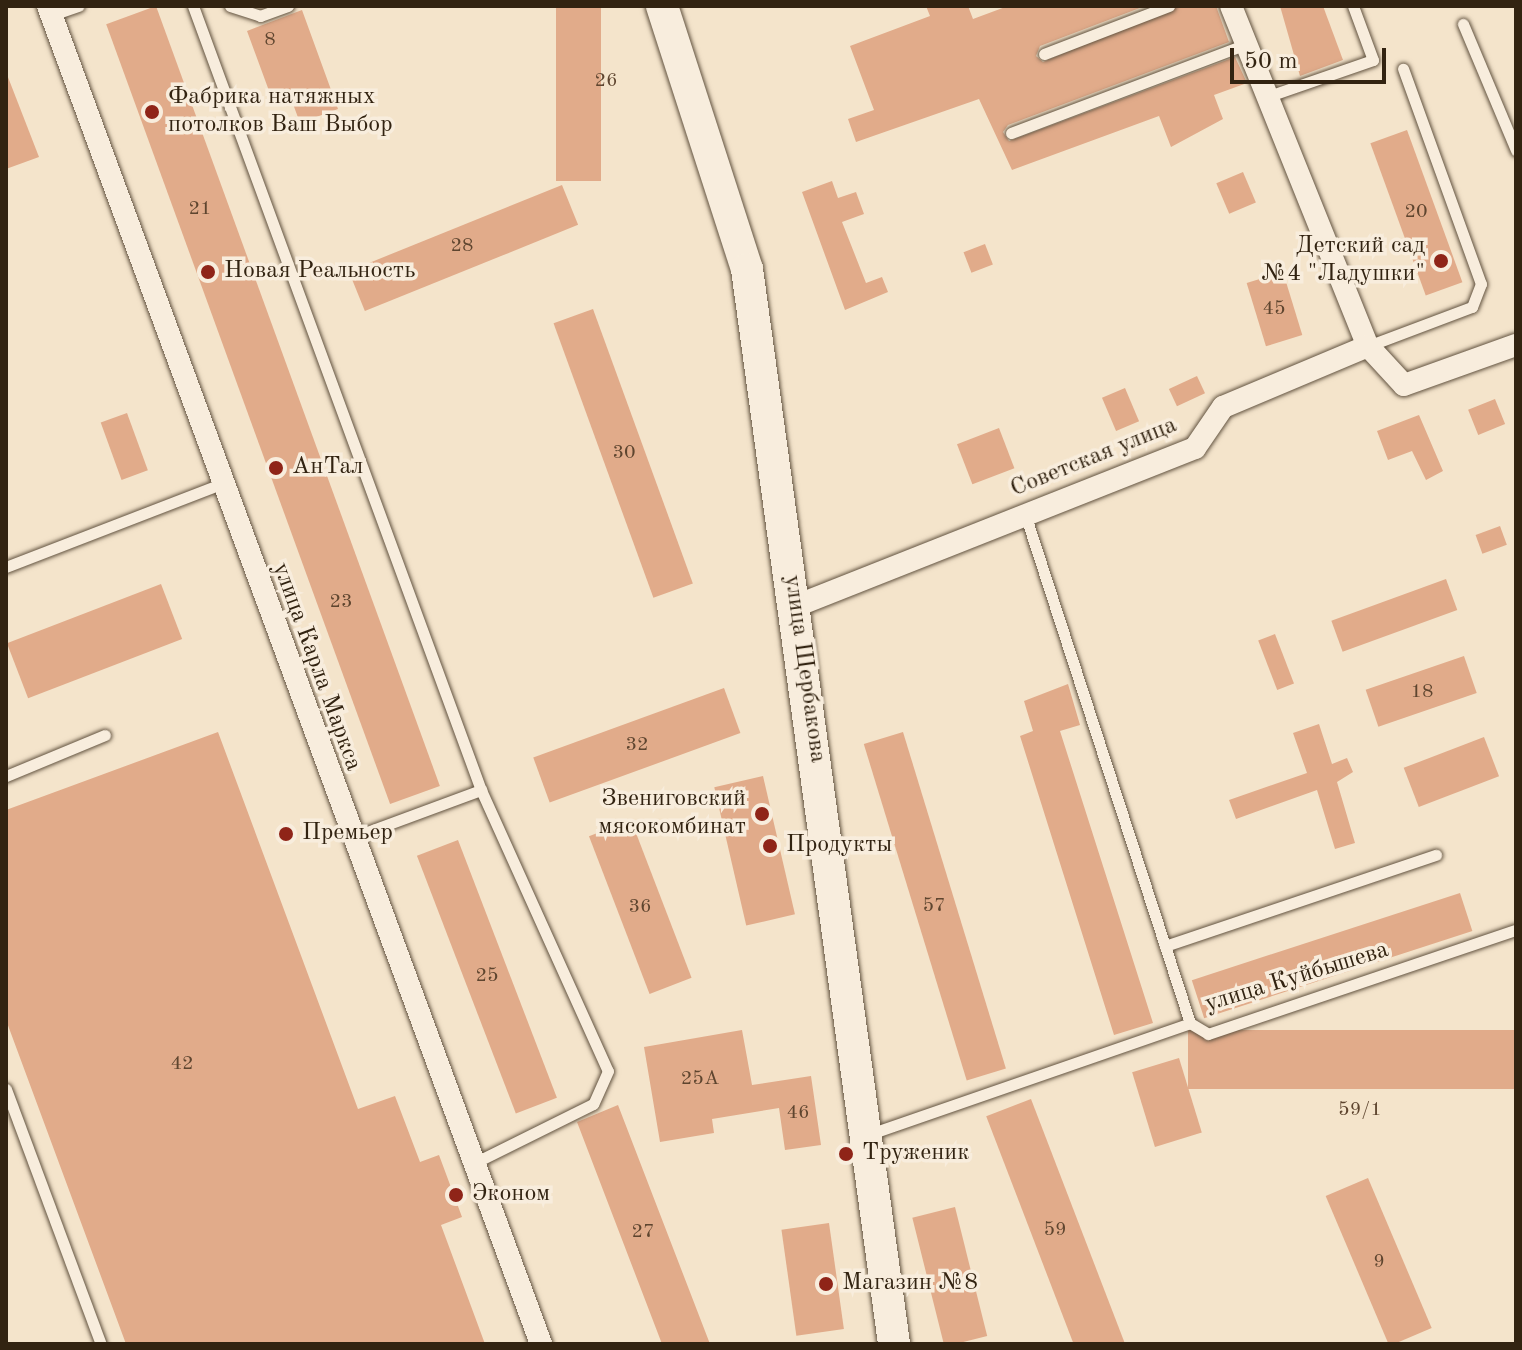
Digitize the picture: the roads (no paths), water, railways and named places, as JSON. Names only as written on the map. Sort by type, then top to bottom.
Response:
[{"type":"main road","name":"улица Щербакова","points":[[662,6],[747,269],[796,606],[894,1344]]},
{"type":"street","points":[[1231,6],[1368,346],[1404,385],[1516,345]]},
{"type":"street","name":"улица Карла Маркса","points":[[50,11],[351,838],[541,1344]]},
{"type":"street","name":"Советская улица","points":[[796,606],[1195,448],[1223,407],[1368,346]]},
{"type":"lane","points":[[50,11],[78,6]]},
{"type":"lane","points":[[193,6],[481,790],[608,1071],[593,1104],[472,1164]]},
{"type":"lane","points":[[230,6],[260,16],[288,6]]},
{"type":"lane","points":[[1044,54],[1169,6]]},
{"type":"lane","points":[[1269,96],[1373,60],[1353,6]]},
{"type":"lane","points":[[1463,24],[1516,150]]},
{"type":"lane","points":[[1011,133],[1247,44]]},
{"type":"lane","points":[[1368,346],[1472,307],[1481,284],[1403,69]]},
{"type":"lane","points":[[6,567],[221,484]]},
{"type":"lane","points":[[1025,513],[1190,1023]]},
{"type":"lane","points":[[6,776],[105,735]]},
{"type":"lane","points":[[351,838],[481,790]]},
{"type":"lane","points":[[1165,946],[1436,855]]},
{"type":"lane","name":"улица Куйбышева","points":[[867,1135],[1190,1023],[1208,1034],[1516,930]]},
{"type":"lane","points":[[6,1089],[101,1344]]},
{"type":"place","name":"Фабрика натяжных потолков Ваш Выбор","points":[[152,112]]},
{"type":"place","name":"Детский сад №4 \"Ладушки\"","points":[[1441,261]]},
{"type":"place","name":"Новая Реальность","points":[[208,272]]},
{"type":"place","name":"АнТал","points":[[276,468]]},
{"type":"place","name":"Звениговский мясокомбинат","points":[[762,814]]},
{"type":"place","name":"Премьер","points":[[286,834]]},
{"type":"place","name":"Продукты","points":[[770,846]]},
{"type":"place","name":"Труженик","points":[[846,1154]]},
{"type":"place","name":"Эконом","points":[[456,1195]]},
{"type":"place","name":"Магазин №8","points":[[826,1284]]}]
